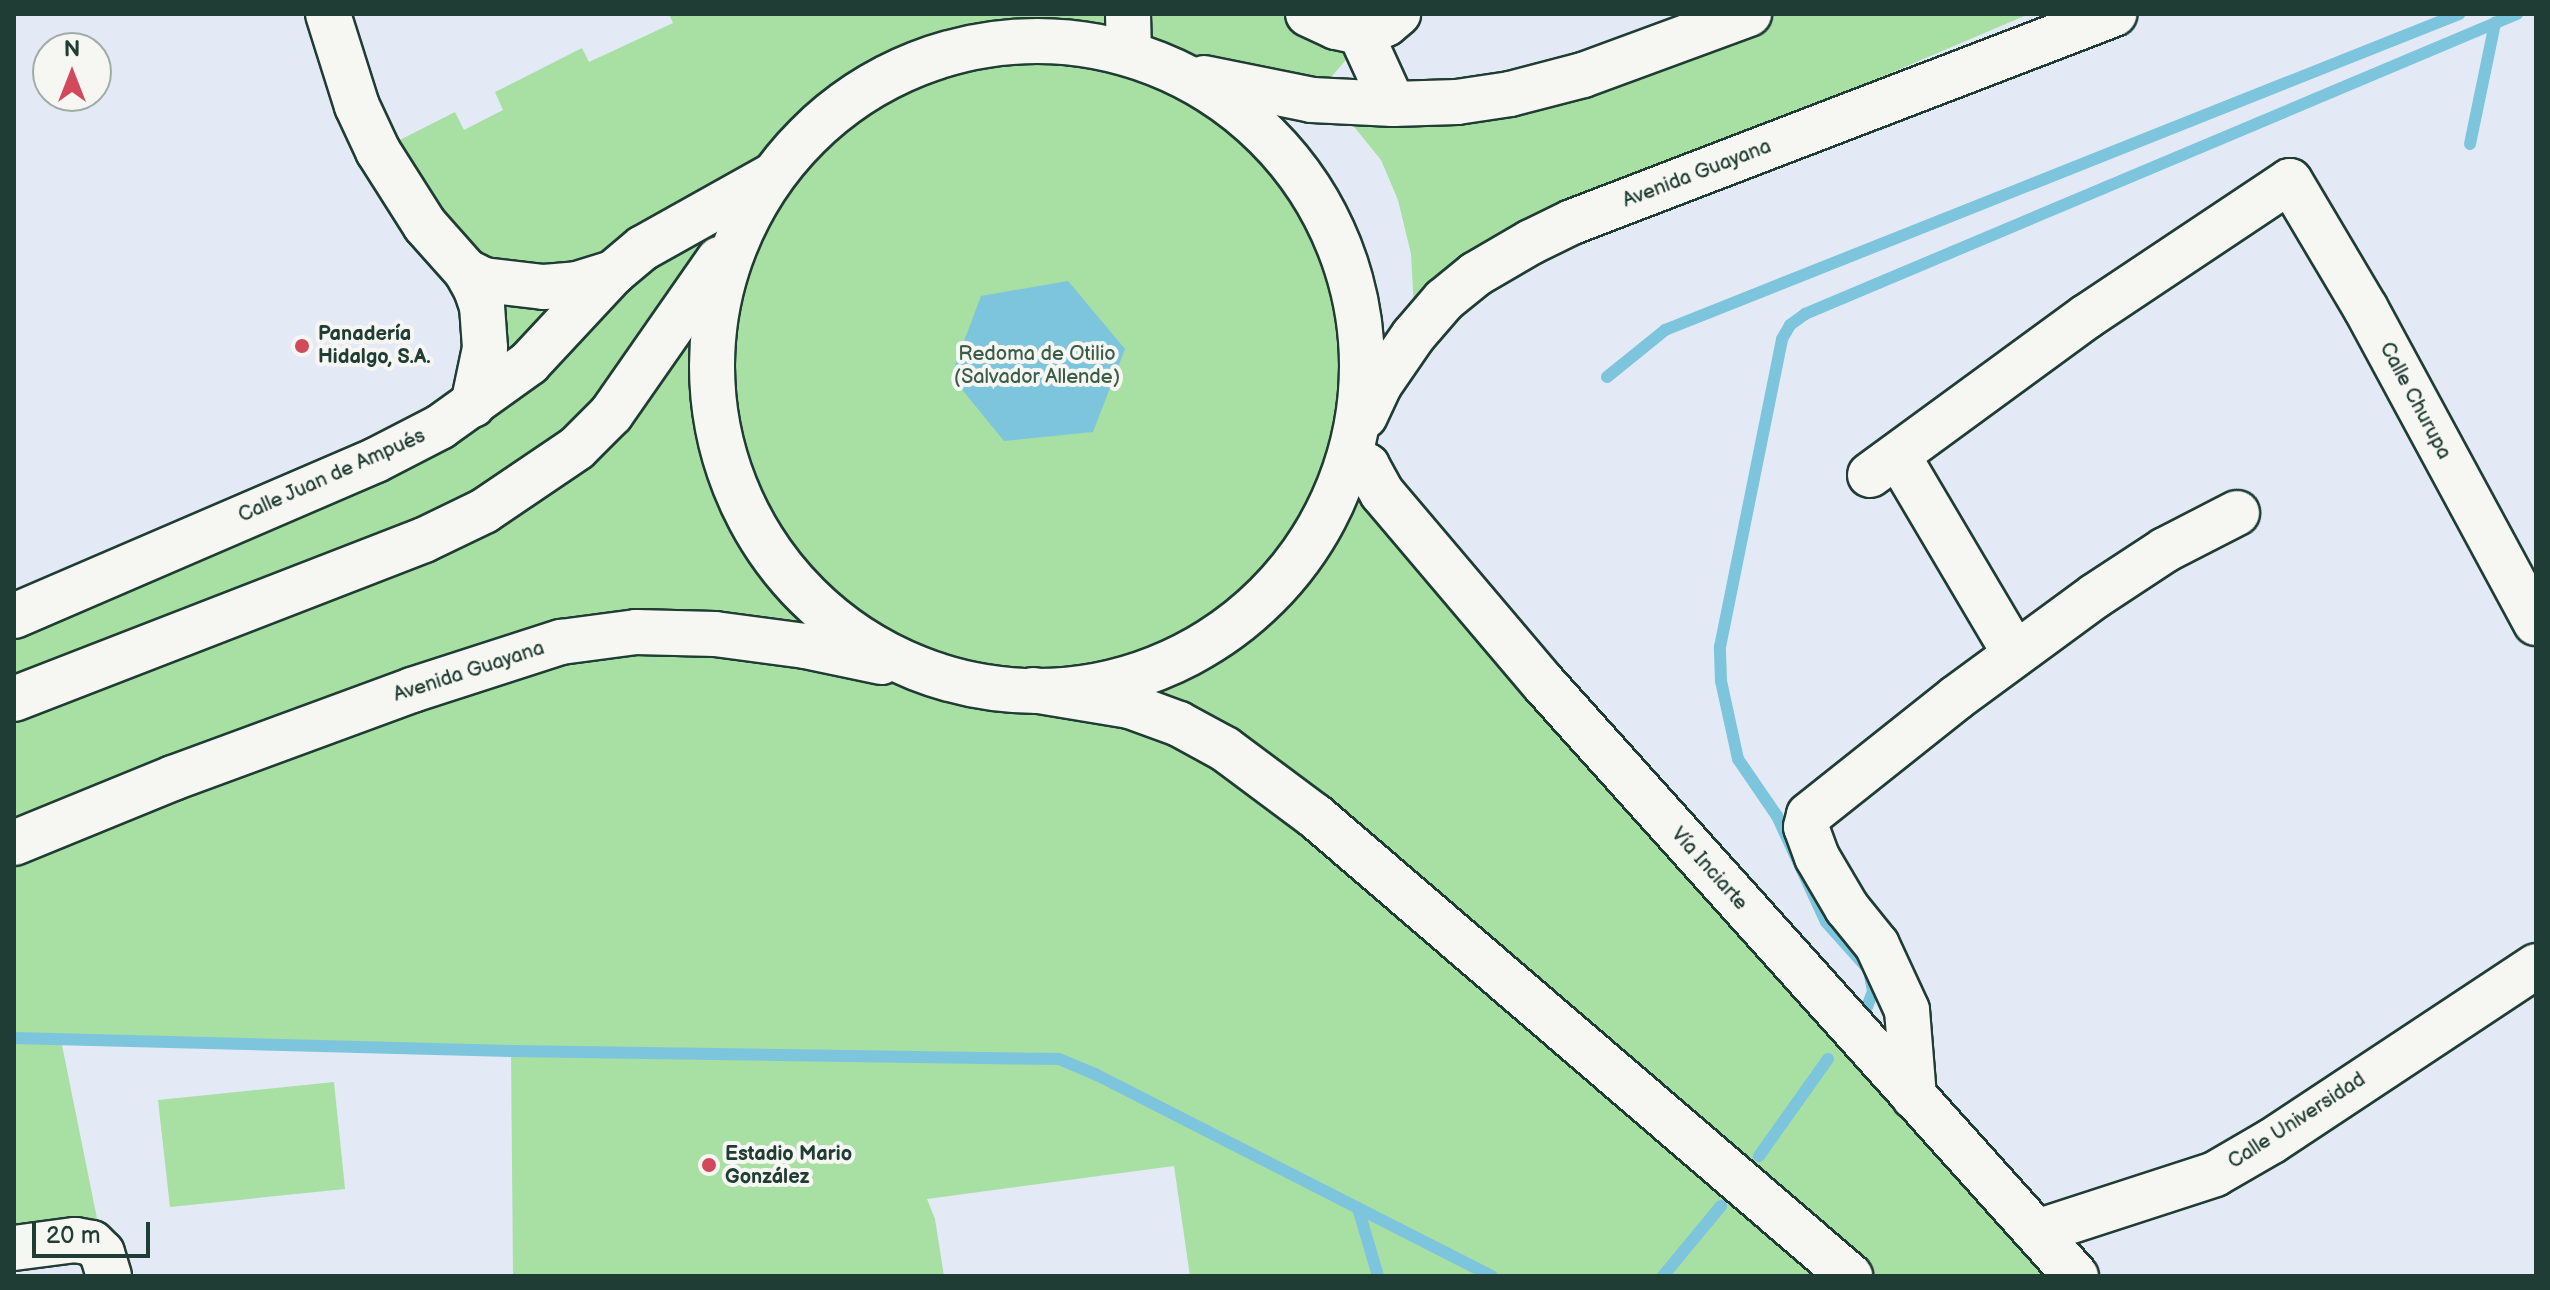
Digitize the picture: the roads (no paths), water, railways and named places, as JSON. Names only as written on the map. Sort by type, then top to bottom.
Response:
[{"type":"main road","points":[[328,14],[357,106],[378,151],[425,225],[466,271],[482,306],[485,348],[473,405]]},
{"type":"main road","points":[[1308,14],[1336,27],[1379,23],[1393,104]]},
{"type":"main road","points":[[1170,70],[1312,100],[1393,104],[1457,102],[1510,94],[1583,75],[1749,14]]},
{"type":"main road","name":"Avenida Guayana","points":[[1353,446],[1380,384],[1444,300],[1476,274],[1531,242],[1572,222],[2114,14]]},
{"type":"main road","points":[[14,699],[424,540],[484,511],[528,483],[577,448],[611,414],[647,367],[772,176],[801,142],[871,87],[952,53],[996,44],[1128,34],[1170,70],[1210,91],[1246,117],[1297,171],[1328,220],[1346,261],[1358,304],[1363,347],[1362,392],[1353,446],[1325,519],[1302,556],[1240,620],[1163,665],[1078,688],[1033,690]]},
{"type":"main road","name":"Calle Juan de Ampués","points":[[14,616],[376,460],[440,427],[529,363],[613,273],[643,248],[684,222],[772,176]]},
{"type":"main road","name":"Calle Churupa","points":[[2015,654],[1884,466],[2086,317],[2290,181],[2366,309],[2536,623]]},
{"type":"main road","points":[[749,213],[730,254],[718,296],[711,340],[713,399],[728,471],[767,550],[796,585],[828,615],[864,641],[903,662],[945,677],[988,687],[1033,690],[1130,706],[1179,724],[1225,749],[1315,816],[1850,1276]]},
{"type":"main road","points":[[466,271],[500,283],[544,287],[577,284],[613,273]]},
{"type":"main road","name":"Vía Inciarte","points":[[1353,446],[1382,493],[1544,684],[2076,1276]]},
{"type":"main road","points":[[1914,1097],[1907,1010],[1895,977],[1877,945],[1831,883],[1806,827],[1809,815],[2015,654],[2165,550],[2237,513]]},
{"type":"main road","name":"Avenida Guayana","points":[[14,843],[173,778],[412,690],[561,642],[636,632],[715,634],[805,646],[945,677]]},
{"type":"main road","name":"Calle Universidad","points":[[2037,1232],[2215,1174],[2272,1141],[2536,966]]},
{"type":"main road","points":[[14,1248],[75,1240],[101,1260]]},
{"type":"water","points":[[1068,281],[1125,349],[1093,432],[1004,441],[951,376],[981,296]]},
{"type":"waterway","points":[[1607,377],[1665,330],[2459,14]]},
{"type":"waterway","points":[[1867,1007],[1873,991],[1869,970],[1826,922],[1777,816],[1738,759],[1721,681],[1720,647],[1782,339],[1790,325],[1805,314],[2517,14]]},
{"type":"waterway","points":[[2470,144],[2495,23]]},
{"type":"waterway","points":[[14,1038],[511,1051],[1059,1059],[1097,1075],[1492,1276]]},
{"type":"waterway","points":[[1759,1156],[1828,1059]]},
{"type":"waterway","points":[[1663,1276],[1721,1206]]},
{"type":"waterway","points":[[1358,1208],[1378,1276]]},
{"type":"place","name":"Panadería Hidalgo, S.A.","points":[[302,346]]},
{"type":"place","name":"Estadio Mario González","points":[[709,1165]]},
{"type":"park label","name":"Redoma de Otilio (Salvador Allende)","points":[[1037,366]]}]
